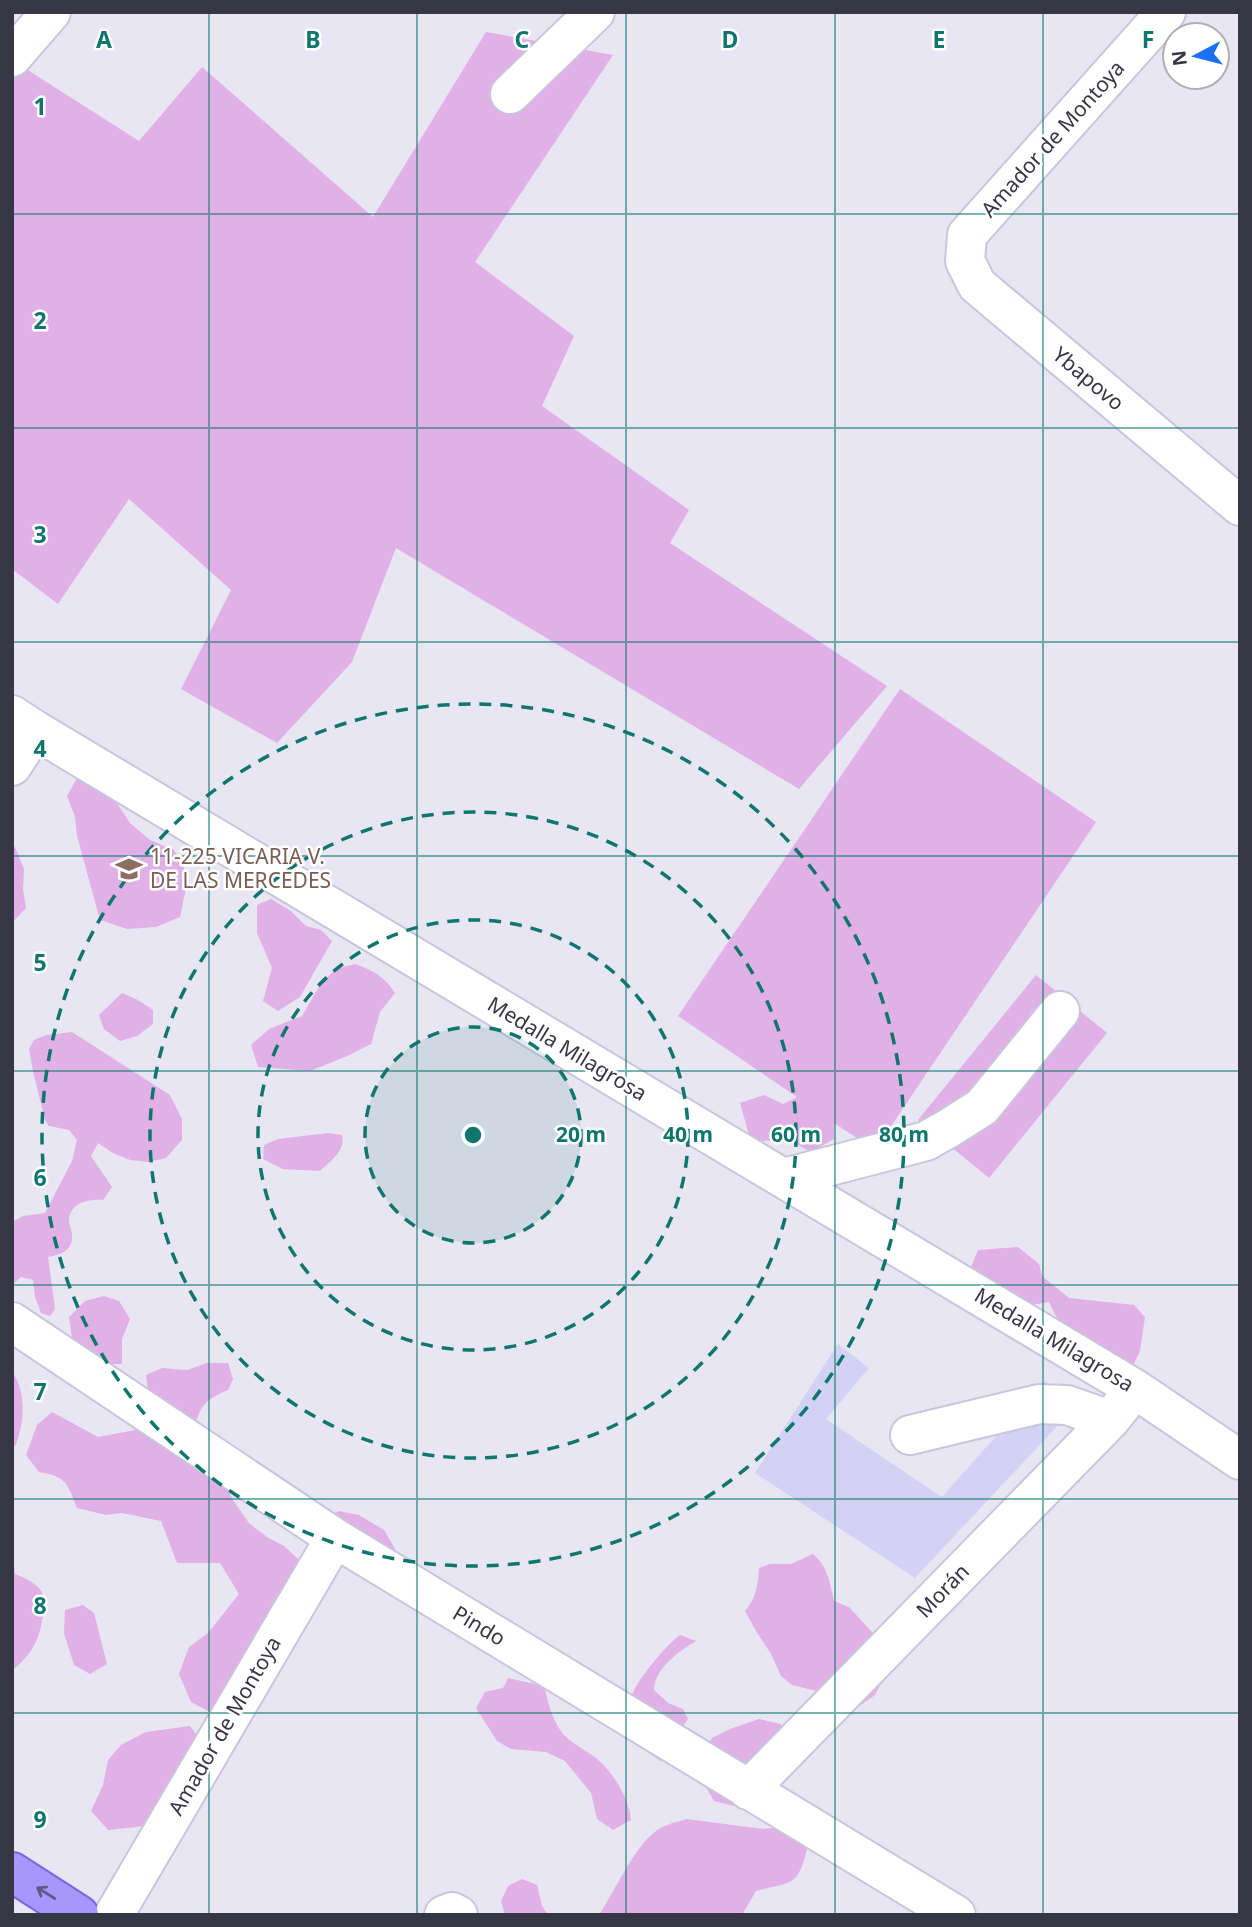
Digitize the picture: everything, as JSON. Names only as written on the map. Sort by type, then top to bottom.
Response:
[{"type":"main road","points":[[12,1872],[79,1915]]},
{"type":"street","points":[[12,57],[51,12]]},
{"type":"street","points":[[510,94],[595,12]]},
{"type":"street","name":"Amador de Montoya","points":[[967,235],[1166,12]]},
{"type":"street","name":"Ybapovo","points":[[967,235],[965,261],[977,285],[1240,506]]},
{"type":"street","points":[[12,766],[23,722]]},
{"type":"street","name":"Medalla Milagrosa","points":[[23,722],[1135,1389],[1240,1460]]},
{"type":"street","points":[[784,1178],[926,1140],[949,1128],[982,1107],[1060,1012]]},
{"type":"street","name":"Pindo","points":[[12,1322],[335,1538],[956,1915]]},
{"type":"street","name":"Morán","points":[[748,1790],[1110,1420],[1135,1389]]},
{"type":"street","points":[[909,1435],[1039,1404],[1067,1405],[1110,1420]]},
{"type":"street","name":"Amador de Montoya","points":[[114,1915],[335,1538]]},
{"type":"street","points":[[444,1915],[452,1912],[458,1915]]},
{"type":"shaded area","points":[[486,32],[613,55],[475,262],[574,336],[542,406],[689,510],[670,543],[887,686],[799,789],[396,548],[352,662],[277,743],[181,689],[231,590],[129,499],[58,604],[12,569],[12,60],[139,141],[202,67],[373,217]]},
{"type":"shaded area","points":[[900,689],[1096,822],[875,1150],[834,1123],[834,1139],[811,1152],[787,1139],[762,1141],[749,1135],[740,1103],[764,1095],[783,1104],[797,1097],[678,1016]]},
{"type":"shaded area","points":[[99,776],[130,823],[150,840],[174,850],[184,867],[186,888],[180,917],[156,927],[127,929],[100,920],[77,836],[75,817],[67,796],[77,778]]},
{"type":"shaded area","points":[[12,840],[24,869],[26,908],[12,923]]},
{"type":"shaded area","points":[[271,899],[291,911],[306,926],[321,930],[332,941],[300,997],[278,1011],[263,1001],[272,968],[257,933],[257,905]]},
{"type":"shaded area","points":[[355,964],[378,975],[395,993],[380,1012],[371,1044],[310,1071],[258,1067],[251,1045],[269,1029],[302,1016],[317,990],[335,969]]},
{"type":"shaded area","points":[[1036,975],[1107,1033],[989,1178],[918,1120]]},
{"type":"shaded area","points":[[122,993],[153,1010],[153,1024],[137,1036],[120,1041],[104,1029],[99,1015]]},
{"type":"shaded area","points":[[72,1032],[170,1095],[182,1119],[182,1140],[166,1158],[148,1162],[130,1160],[98,1143],[91,1156],[112,1187],[103,1200],[86,1201],[72,1210],[69,1221],[72,1236],[70,1246],[60,1254],[48,1257],[55,1309],[50,1316],[41,1313],[33,1280],[21,1277],[12,1285],[12,1222],[23,1216],[45,1213],[72,1161],[77,1140],[69,1130],[49,1126],[45,1120],[29,1049],[34,1040],[46,1035]]},
{"type":"shaded area","points":[[328,1133],[342,1135],[342,1146],[320,1171],[283,1169],[263,1159],[264,1145],[278,1139]]},
{"type":"shaded area","points":[[1018,1247],[1039,1264],[1042,1276],[1069,1298],[1134,1305],[1145,1317],[1140,1351],[1130,1372],[1082,1344],[1064,1327],[1049,1302],[1025,1306],[983,1290],[971,1267],[978,1250]]},
{"type":"shaded area","points":[[104,1296],[119,1301],[130,1319],[122,1339],[122,1364],[88,1364],[74,1353],[69,1317],[85,1301]]},
{"type":"shaded area","points":[[838,1344],[869,1368],[826,1419],[942,1497],[1045,1381],[1077,1405],[915,1578],[755,1473]]},
{"type":"shaded area","points":[[207,1363],[228,1363],[233,1379],[228,1390],[204,1405],[193,1432],[151,1415],[146,1375],[162,1368],[187,1370]]},
{"type":"shaded area","points":[[12,1371],[20,1389],[23,1408],[19,1436],[16,1445],[12,1447]]},
{"type":"shaded area","points":[[52,1412],[98,1437],[141,1429],[152,1434],[164,1449],[177,1454],[225,1484],[249,1523],[284,1546],[306,1566],[230,1702],[210,1712],[191,1702],[179,1674],[189,1647],[208,1633],[239,1594],[220,1563],[177,1563],[161,1521],[122,1513],[106,1515],[77,1508],[65,1482],[39,1472],[26,1455],[37,1425]]},
{"type":"shaded area","points":[[339,1511],[359,1515],[384,1530],[403,1563],[332,1514]]},
{"type":"shaded area","points":[[12,1547],[15,1574],[37,1586],[43,1593],[44,1602],[37,1639],[25,1659],[12,1671]]},
{"type":"shaded area","points":[[813,1554],[825,1570],[834,1601],[849,1607],[881,1642],[887,1672],[875,1695],[858,1707],[833,1695],[792,1685],[781,1676],[745,1611],[756,1591],[759,1568],[770,1564],[791,1564]]},
{"type":"shaded area","points":[[83,1605],[94,1613],[107,1664],[90,1674],[74,1665],[64,1633],[65,1610]]},
{"type":"shaded area","points":[[680,1635],[696,1641],[663,1668],[655,1682],[654,1690],[668,1703],[683,1709],[688,1719],[680,1730],[681,1755],[660,1761],[640,1746],[642,1726],[632,1697],[638,1683],[652,1664]]},
{"type":"shaded area","points":[[508,1678],[535,1684],[545,1690],[560,1730],[612,1775],[627,1802],[631,1820],[613,1830],[597,1819],[591,1793],[565,1761],[546,1752],[511,1749],[497,1741],[476,1708],[485,1692],[503,1688]]},
{"type":"shaded area","points":[[759,1719],[781,1724],[788,1749],[751,1798],[734,1806],[714,1801],[702,1780],[704,1753],[712,1738]]},
{"type":"shaded area","points":[[190,1726],[202,1742],[145,1826],[108,1830],[91,1811],[103,1785],[108,1760],[121,1745],[146,1732]]},
{"type":"shaded area","points":[[687,1819],[763,1829],[786,1827],[808,1846],[801,1869],[792,1881],[756,1891],[742,1915],[599,1915],[648,1838],[663,1827]]},
{"type":"shaded area","points":[[522,1879],[537,1885],[542,1906],[548,1915],[505,1915],[501,1901],[508,1886]]},
{"type":"place","name":"11-225 VICARIA V. DE LAS MERCEDES","points":[[129,869]]}]
